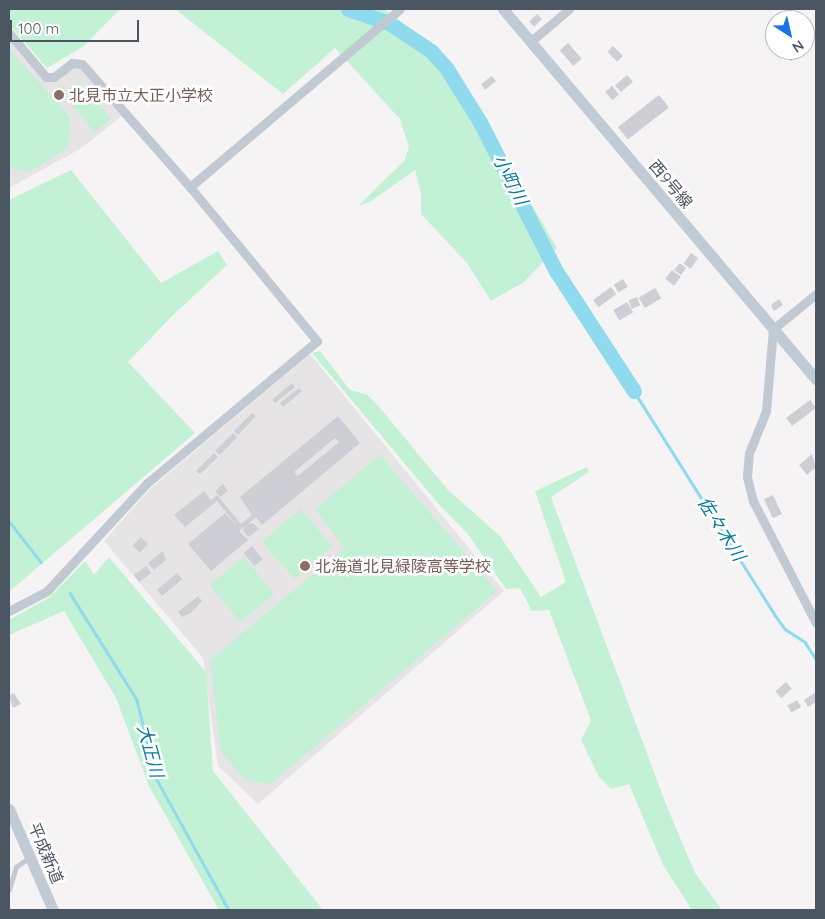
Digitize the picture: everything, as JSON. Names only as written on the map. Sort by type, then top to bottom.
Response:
[{"type":"street","name":"西9号線","points":[[502,9],[816,380]]},
{"type":"street","points":[[530,42],[569,9]]},
{"type":"street","points":[[190,187],[396,12]]},
{"type":"street","points":[[9,34],[46,76],[54,77],[72,63],[82,64],[190,187],[317,341],[147,483],[47,591],[9,611]]},
{"type":"street","points":[[816,294],[773,328],[766,411],[749,454],[748,489],[816,623]]},
{"type":"street","name":"平成新道","points":[[9,809],[53,910]]},
{"type":"lane","points":[[9,890],[16,867],[31,856]]},
{"type":"shaded area","name":"北見市立大正小学校","points":[[9,34],[46,77],[72,63],[82,64],[126,113],[80,149],[9,188]]},
{"type":"shaded area","name":"北海道北見緑陵高等学校","points":[[310,354],[504,591],[258,804],[218,766],[203,658],[104,541],[150,489]]},
{"type":"green space","points":[[9,9],[120,9],[84,46],[47,68],[9,24]]},
{"type":"green space","points":[[175,9],[384,9],[437,48],[501,147],[508,164],[557,248],[524,282],[491,301],[467,263],[421,214],[421,194],[415,170],[370,202],[358,206],[404,161],[409,147],[400,119],[335,48],[283,94]]},
{"type":"green space","points":[[9,49],[70,117],[68,148],[30,172],[9,168]]},
{"type":"green space","points":[[80,82],[111,119],[95,132],[64,95]]},
{"type":"green space","points":[[71,170],[161,283],[218,251],[227,265],[171,317],[128,362],[195,433],[11,590],[9,587],[9,200]]},
{"type":"green space","points":[[320,351],[350,390],[366,394],[375,402],[448,490],[500,536],[541,597],[566,582],[535,491],[587,467],[589,472],[551,497],[667,807],[695,873],[722,910],[692,910],[663,865],[629,784],[611,789],[599,777],[581,740],[591,720],[549,610],[532,611],[520,588],[506,589],[467,533],[441,507],[312,353]]},
{"type":"green space","points":[[380,455],[497,591],[271,784],[246,780],[221,752],[210,660],[345,548],[315,509]]},
{"type":"green space","points":[[300,509],[332,546],[294,579],[262,542]]},
{"type":"green space","points":[[109,557],[206,672],[213,771],[323,910],[219,910],[149,786],[116,698],[64,611],[9,635],[9,620],[50,597],[85,561],[94,575]]},
{"type":"green space","points":[[244,557],[274,594],[240,622],[210,585]]},
{"type":"building","points":[[537,14],[542,19],[534,27],[529,22]]},
{"type":"building","points":[[568,43],[582,59],[573,66],[560,50]]},
{"type":"building","points":[[613,46],[623,56],[617,62],[607,52]]},
{"type":"building","points":[[627,75],[633,82],[621,92],[615,85]]},
{"type":"building","points":[[492,76],[496,81],[485,90],[481,84]]},
{"type":"building","points":[[612,86],[619,94],[612,100],[605,92]]},
{"type":"building","points":[[659,95],[669,108],[628,140],[618,127]]},
{"type":"building","points":[[691,253],[698,258],[691,269],[683,264]]},
{"type":"building","points":[[680,263],[686,268],[681,275],[674,270]]},
{"type":"building","points":[[672,270],[681,277],[674,285],[665,279]]},
{"type":"building","points":[[623,279],[628,287],[618,292],[614,285]]},
{"type":"building","points":[[611,287],[616,294],[598,307],[593,300]]},
{"type":"building","points":[[655,288],[661,298],[645,308],[639,298]]},
{"type":"building","points":[[637,297],[640,305],[632,309],[629,300]]},
{"type":"building","points":[[779,299],[783,305],[774,311],[771,305]]},
{"type":"building","points":[[627,302],[633,312],[619,321],[613,310]]},
{"type":"building","points":[[292,383],[295,387],[275,403],[272,400]]},
{"type":"building","points":[[299,388],[302,391],[283,407],[280,403]]},
{"type":"building","points":[[810,400],[816,408],[792,426],[786,418]]},
{"type":"building","points":[[252,413],[256,416],[238,435],[234,431]]},
{"type":"building","points":[[338,416],[360,443],[262,525],[256,517],[248,524],[253,523],[259,529],[249,537],[243,531],[245,526],[239,531],[248,540],[211,571],[188,544],[225,513],[238,527],[217,501],[185,527],[174,515],[204,491],[211,500],[217,495],[241,524],[252,515],[240,497]],"holes":[[[335,438],[339,442],[298,476],[294,472]]]},
{"type":"building","points":[[233,433],[237,437],[220,455],[215,451]]},
{"type":"building","points":[[214,453],[218,457],[200,474],[196,471]]},
{"type":"building","points":[[812,454],[816,467],[807,475],[799,465]]},
{"type":"building","points":[[223,484],[228,491],[220,497],[215,491]]},
{"type":"building","points":[[773,495],[782,514],[773,518],[764,499]]},
{"type":"building","points":[[141,537],[148,544],[140,553],[133,545]]},
{"type":"building","points":[[252,546],[263,559],[255,566],[244,553]]},
{"type":"building","points":[[163,551],[166,560],[154,570],[148,563]]},
{"type":"building","points":[[146,566],[151,573],[139,582],[134,575]]},
{"type":"building","points":[[177,573],[182,579],[162,596],[157,590]]},
{"type":"building","points":[[198,596],[202,601],[191,613],[182,617],[178,612]]},
{"type":"building","points":[[786,682],[792,689],[781,698],[775,691]]},
{"type":"building","points":[[816,692],[816,702],[808,707],[804,700]]},
{"type":"building","points":[[14,693],[21,704],[13,708],[9,696]]},
{"type":"building","points":[[797,700],[801,707],[791,712],[787,706]]},
{"type":"waterway","name":"小町川","points":[[348,9],[389,23],[431,51],[447,69],[480,122],[556,271],[634,391]]},
{"type":"waterway","name":"佐々木川","points":[[634,391],[775,615],[785,629],[805,642],[816,659]]},
{"type":"waterway","name":"大正川","points":[[9,521],[41,562]]},
{"type":"waterway","name":"大正川","points":[[70,593],[137,700],[156,778],[229,910]]},
{"type":"place","name":"北見市立大正小学校","points":[[59,95]]},
{"type":"place","name":"北海道北見緑陵高等学校","points":[[305,566]]}]
